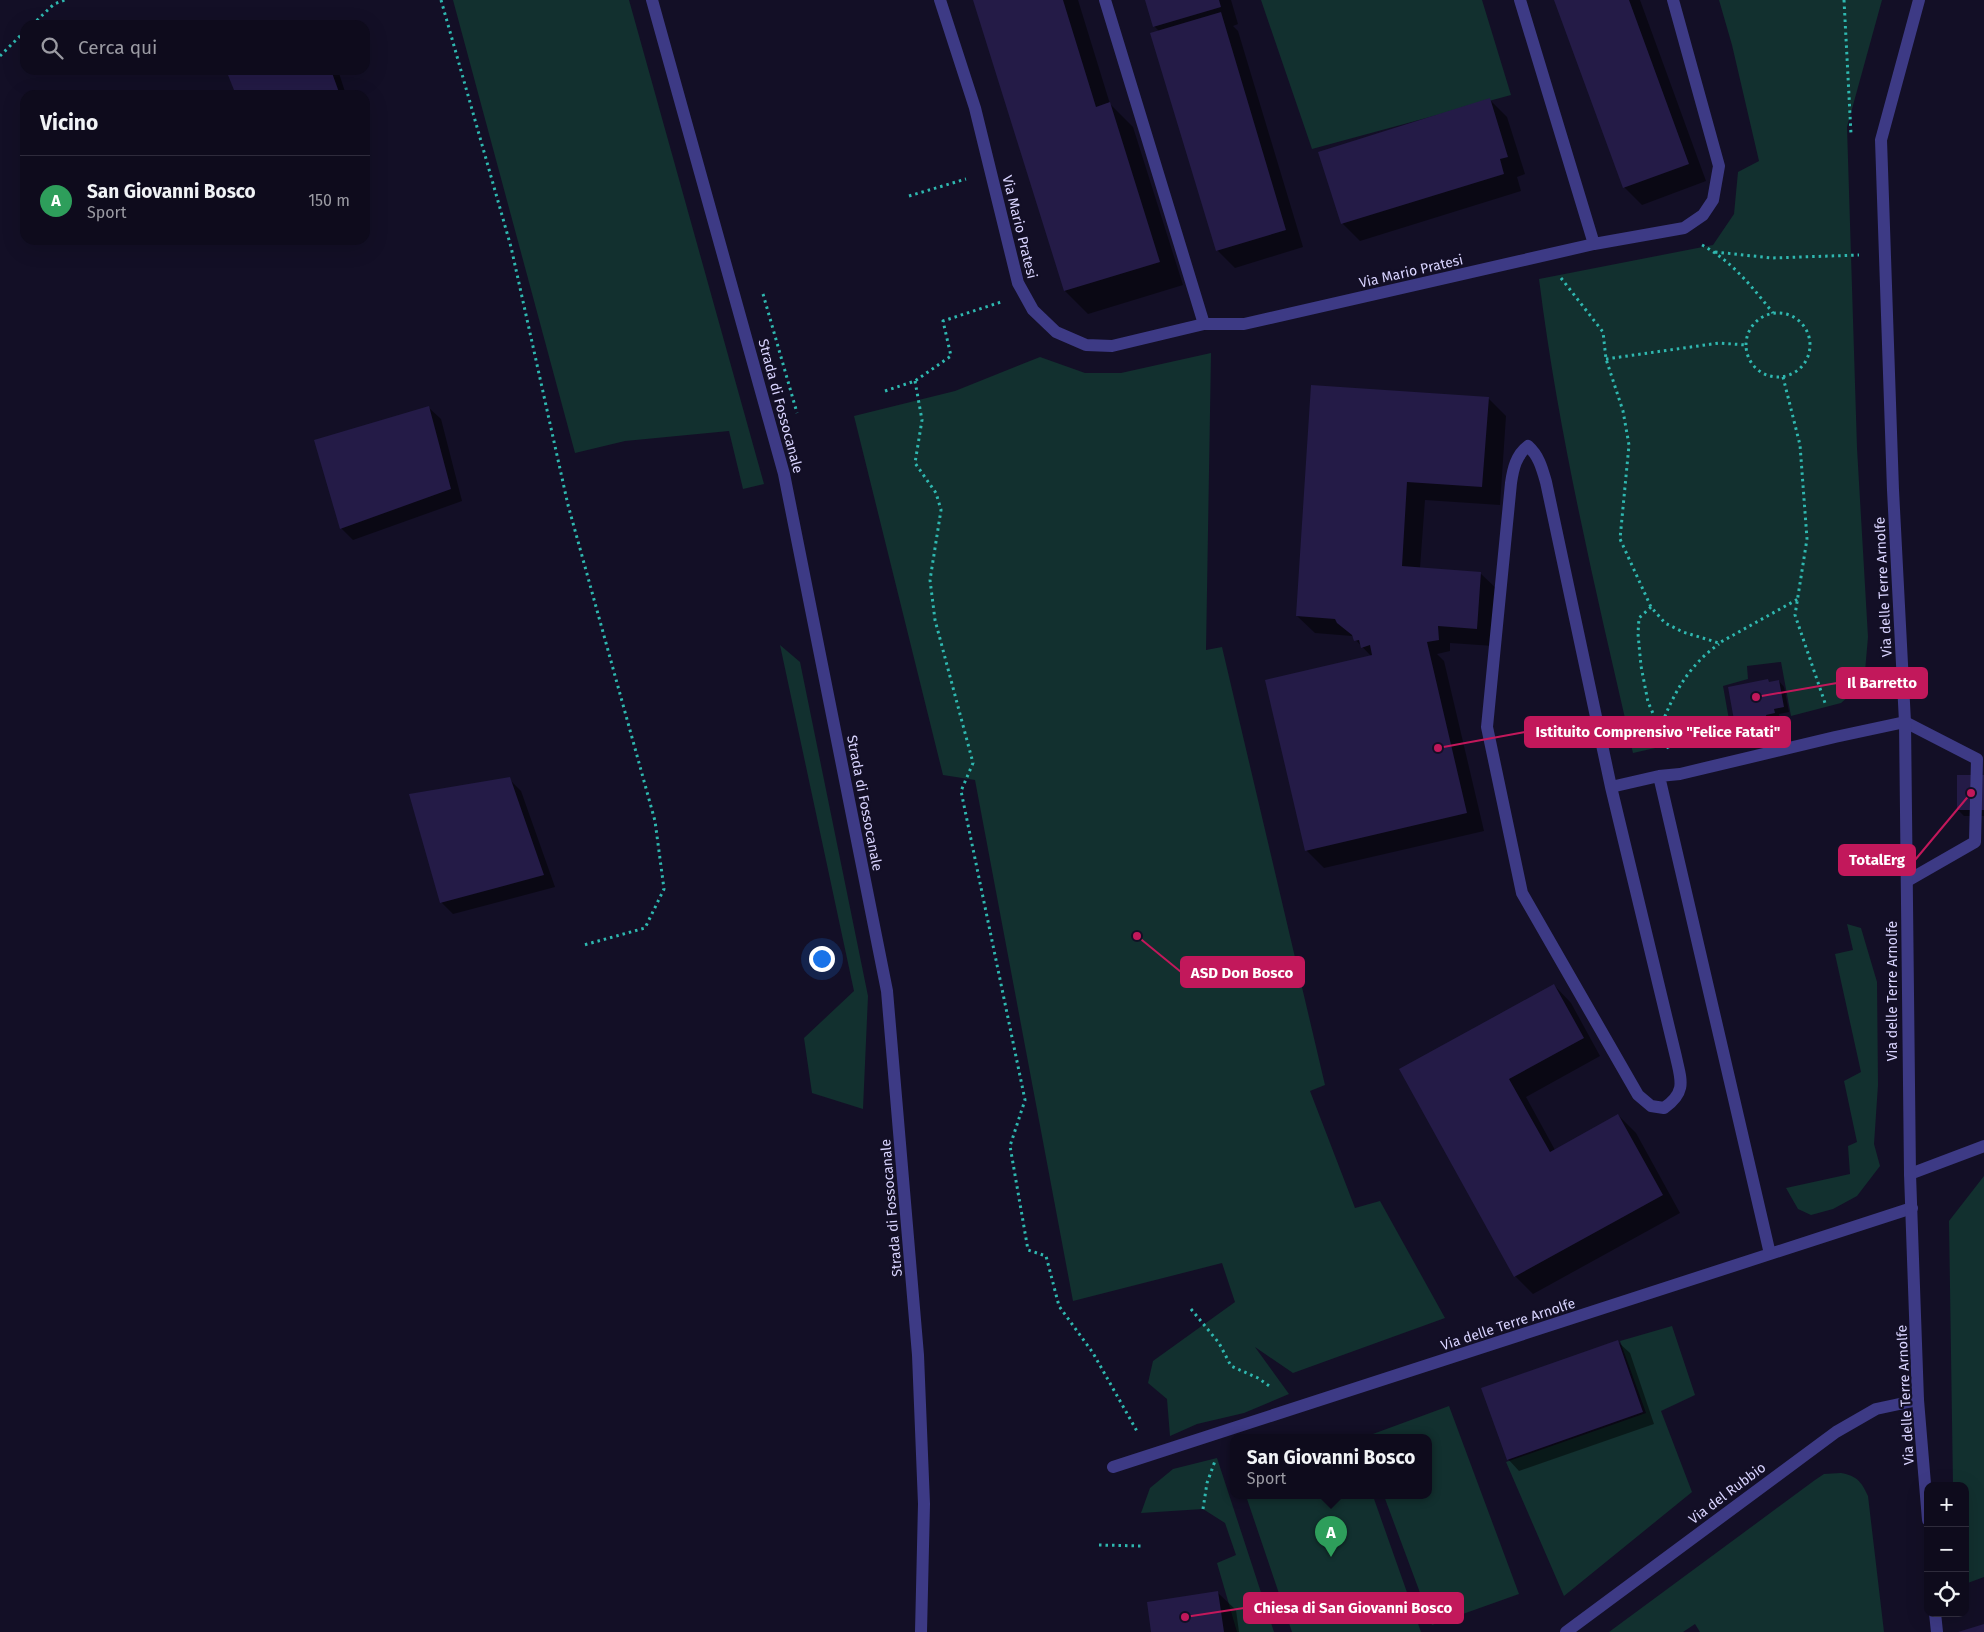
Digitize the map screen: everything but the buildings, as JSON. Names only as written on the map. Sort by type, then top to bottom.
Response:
[{"type":"street","name":"Strada di Fossocanale","points":[[652,0],[784,474],[887,991],[918,1355],[924,1504],[921,1632]]},
{"type":"street","name":"Via Mario Pratesi","points":[[940,0],[975,108],[1018,283],[1033,310],[1056,332],[1086,345],[1112,346],[1204,324],[1244,324],[1594,244],[1684,228],[1703,215],[1713,200],[1719,166],[1673,0]]},
{"type":"street","points":[[1105,0],[1204,324]]},
{"type":"street","points":[[1520,0],[1594,244]]},
{"type":"street","name":"Via delle Terre Arnolfe","points":[[1919,0],[1881,140],[1893,490],[1905,722],[1910,1174],[1918,1400],[1925,1482]]},
{"type":"street","points":[[1528,446],[1535,452],[1541,463],[1546,482],[1611,787],[1682,1085],[1676,1100],[1664,1108],[1651,1106],[1638,1095],[1522,892],[1487,727],[1510,483],[1520,452],[1528,446]]},
{"type":"street","points":[[1611,787],[1659,776],[1680,774],[1905,722],[1976,759],[1975,842],[1907,882]]},
{"type":"street","points":[[1659,776],[1770,1254]]},
{"type":"street","points":[[1910,1174],[1984,1146]]},
{"type":"street","name":"Via delle Terre Arnolfe","points":[[1113,1467],[1912,1208]]},
{"type":"street","name":"Via del Rubbio","points":[[1566,1632],[1836,1432],[1876,1409],[1918,1400]]},
{"type":"street","points":[[1935,1617],[1937,1632]]},
{"type":"path","points":[[37,20],[54,4],[65,0]]},
{"type":"path","points":[[441,0],[511,247],[568,505],[655,821],[664,889],[646,928],[584,945]]},
{"type":"path","points":[[1844,0],[1851,134]]},
{"type":"path","points":[[0,56],[20,36]]},
{"type":"path","points":[[909,196],[991,171]]},
{"type":"path","points":[[1695,241],[1715,252],[1739,272],[1773,313]]},
{"type":"path","points":[[1715,252],[1772,258],[1859,255]]},
{"type":"path","points":[[1559,276],[1566,282],[1603,332],[1606,359],[1622,411],[1629,446],[1620,540],[1652,607],[1665,623],[1683,632],[1719,643]]},
{"type":"path","points":[[885,391],[915,381],[951,356],[943,321],[1002,301]]},
{"type":"path","points":[[1773,313],[1790,316],[1803,325],[1809,335],[1810,346],[1802,367],[1794,374],[1783,377],[1767,375],[1753,366],[1746,345],[1750,328],[1764,316],[1773,313]]},
{"type":"path","points":[[1606,359],[1719,343],[1746,345]]},
{"type":"path","points":[[1783,377],[1800,445],[1807,539],[1795,615],[1825,703]]},
{"type":"path","points":[[915,381],[922,420],[915,463],[936,493],[942,510],[930,580],[935,620],[973,763],[961,791],[1025,1100],[1010,1146],[1028,1250],[1046,1256],[1059,1306],[1093,1353],[1151,1455]]},
{"type":"path","points":[[1660,730],[1676,691],[1701,656],[1719,643],[1798,599]]},
{"type":"path","points":[[1652,607],[1639,618],[1638,634],[1648,702],[1672,755]]},
{"type":"path","points":[[1192,1309],[1219,1343],[1231,1366],[1258,1378],[1280,1394],[1295,1409]]},
{"type":"path","points":[[1232,1434],[1236,1428]]},
{"type":"path","points":[[1203,1509],[1208,1483],[1216,1458],[1230,1437]]},
{"type":"path","points":[[1099,1545],[1143,1546]]},
{"type":"green space","points":[[453,0],[629,0],[764,484],[743,489],[729,431],[625,441],[575,453]]},
{"type":"green space","points":[[1261,0],[1482,0],[1511,95],[1312,149]]},
{"type":"green space","points":[[1719,0],[1882,0],[1847,127],[1857,448],[1868,637],[1864,683],[1841,703],[1791,716],[1781,662],[1747,666],[1748,679],[1723,686],[1731,731],[1633,753],[1568,458],[1547,339],[1539,279],[1713,245],[1734,214],[1738,172],[1759,161],[1732,45]]},
{"type":"green space","points":[[1211,353],[1206,650],[1222,647],[1325,1085],[1310,1091],[1355,1208],[1380,1201],[1445,1318],[1293,1373],[1255,1347],[1289,1394],[1244,1413],[1197,1424],[1170,1436],[1167,1399],[1148,1383],[1153,1361],[1235,1302],[1222,1263],[1073,1301],[975,780],[943,775],[854,416],[955,391],[1040,357],[1085,373],[1121,373]]},
{"type":"green space","points":[[780,645],[800,662],[868,996],[863,1109],[812,1093],[804,1038],[854,991]]},
{"type":"green space","points":[[1847,924],[1861,928],[1877,982],[1878,1085],[1874,1144],[1880,1166],[1857,1196],[1833,1209],[1811,1215],[1798,1209],[1786,1188],[1850,1174],[1848,1146],[1857,1142],[1844,1081],[1861,1072],[1835,954],[1853,950]]},
{"type":"green space","points":[[1984,1176],[1984,1577],[1969,1583],[1969,1482],[1953,1482],[1949,1221]]},
{"type":"green space","points":[[1672,1326],[1695,1395],[1661,1411],[1692,1492],[1564,1596],[1506,1462],[1646,1413],[1620,1341]]},
{"type":"green space","points":[[1449,1406],[1519,1594],[1432,1625],[1385,1499],[1432,1499],[1432,1434],[1373,1434]]},
{"type":"green space","points":[[1217,1458],[1274,1632],[1237,1632],[1217,1563],[1236,1555],[1225,1523],[1203,1509],[1141,1513],[1150,1488],[1173,1469]]},
{"type":"green space","points":[[1841,1473],[1858,1480],[1868,1496],[1884,1632],[1700,1632],[1695,1624],[1683,1632],[1609,1632],[1815,1480],[1824,1474]]},
{"type":"green space","points":[[1247,1499],[1374,1499],[1421,1632],[1292,1632]]},
{"type":"place","name":"Il Barretto","points":[[1756,697]]},
{"type":"place","name":"Istituito Comprensivo \"Felice Fatati\"","points":[[1438,748]]},
{"type":"place","name":"TotalErg","points":[[1971,793]]},
{"type":"place","name":"ASD Don Bosco","points":[[1137,936]]},
{"type":"place","name":"San Giovanni Bosco","points":[[1331,1557]]},
{"type":"place","name":"Chiesa di San Giovanni Bosco","points":[[1185,1617]]}]
